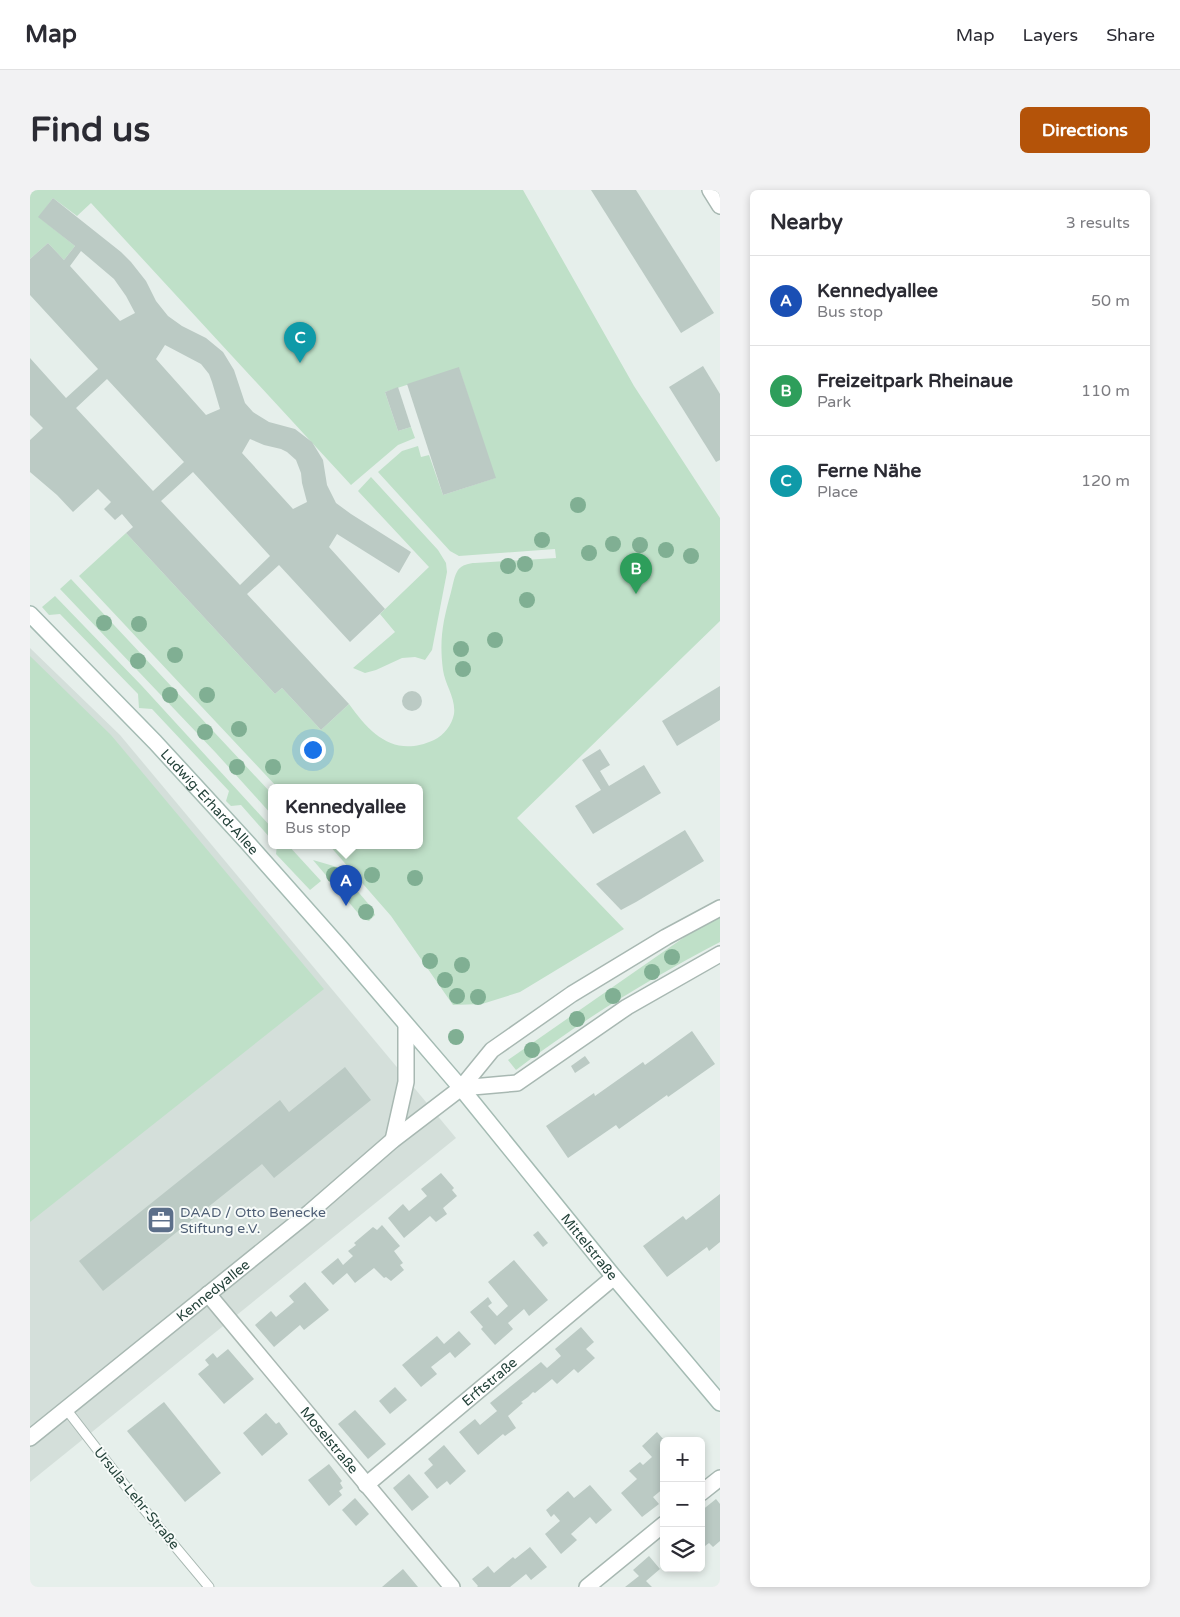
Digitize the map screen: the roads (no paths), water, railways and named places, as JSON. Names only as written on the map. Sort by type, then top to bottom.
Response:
[{"type":"street","points":[[710,190],[720,206]]},
{"type":"street","name":"Ludwig-Erhard-Allee","points":[[30,614],[155,742],[246,841],[461,1088]]},
{"type":"street","name":"Kennedyallee","points":[[30,1438],[310,1212],[393,1140],[461,1088],[492,1050],[572,994],[666,937],[720,908]]},
{"type":"street","points":[[461,1088],[517,1083],[626,1007],[720,954]]},
{"type":"street","points":[[393,1140],[406,1082],[406,1025]]},
{"type":"street","name":"Mittelstraße","points":[[461,1088],[614,1277],[720,1403]]},
{"type":"street","name":"Erftstraße","points":[[366,1485],[614,1277]]},
{"type":"street","name":"Moselstraße","points":[[208,1294],[452,1587]]},
{"type":"street","points":[[705,1490],[720,1478]]},
{"type":"street","points":[[587,1587],[660,1527]]},
{"type":"lane","name":"Ursula-Lehr-Straße","points":[[66,1409],[138,1502],[210,1587]]},
{"type":"place","name":"Ferne Nähe","points":[[300,363]]},
{"type":"place","name":"Freizeitpark Rheinaue","points":[[636,594]]},
{"type":"place","name":"Kennedyallee","points":[[346,906]]},
{"type":"place","name":"DAAD / Otto Benecke Stiftung e.V.","points":[[161,1220]]}]
